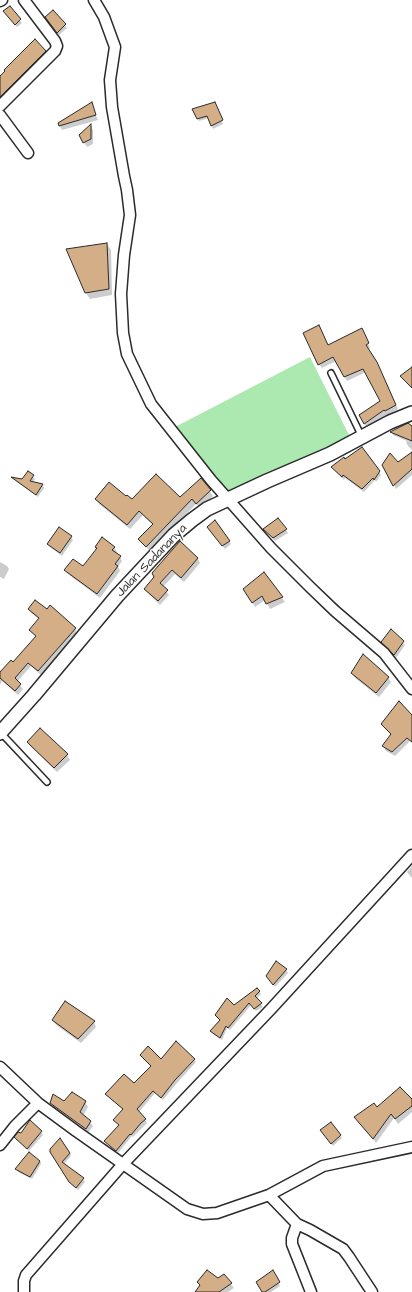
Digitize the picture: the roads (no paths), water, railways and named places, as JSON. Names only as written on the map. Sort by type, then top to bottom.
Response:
[{"type":"street","points":[[0,106],[55,52],[57,46],[55,41],[24,0]]},
{"type":"street","points":[[94,0],[104,17],[115,48],[110,80],[112,107],[130,215],[124,255],[121,294],[123,334],[127,354],[151,404],[228,500],[271,548],[310,587],[335,611],[384,653],[412,689]]},
{"type":"street","points":[[0,115],[28,153]]},
{"type":"street","name":"Jalan Sadananya","points":[[0,733],[117,596],[174,535],[192,520],[207,509],[330,454],[412,412]]},
{"type":"street","points":[[24,1292],[24,1281],[26,1275],[123,1164],[265,1015],[412,855]]},
{"type":"street","points":[[0,1067],[38,1103],[188,1209],[203,1214],[217,1213],[269,1195],[323,1166],[412,1147]]},
{"type":"street","points":[[0,1145],[15,1126],[38,1103]]},
{"type":"street","points":[[269,1195],[297,1224],[343,1249],[372,1292]]},
{"type":"street","points":[[297,1224],[292,1238],[292,1244],[311,1292]]},
{"type":"lane","points":[[331,373],[362,437]]},
{"type":"lane","points":[[0,733],[47,782]]}]
